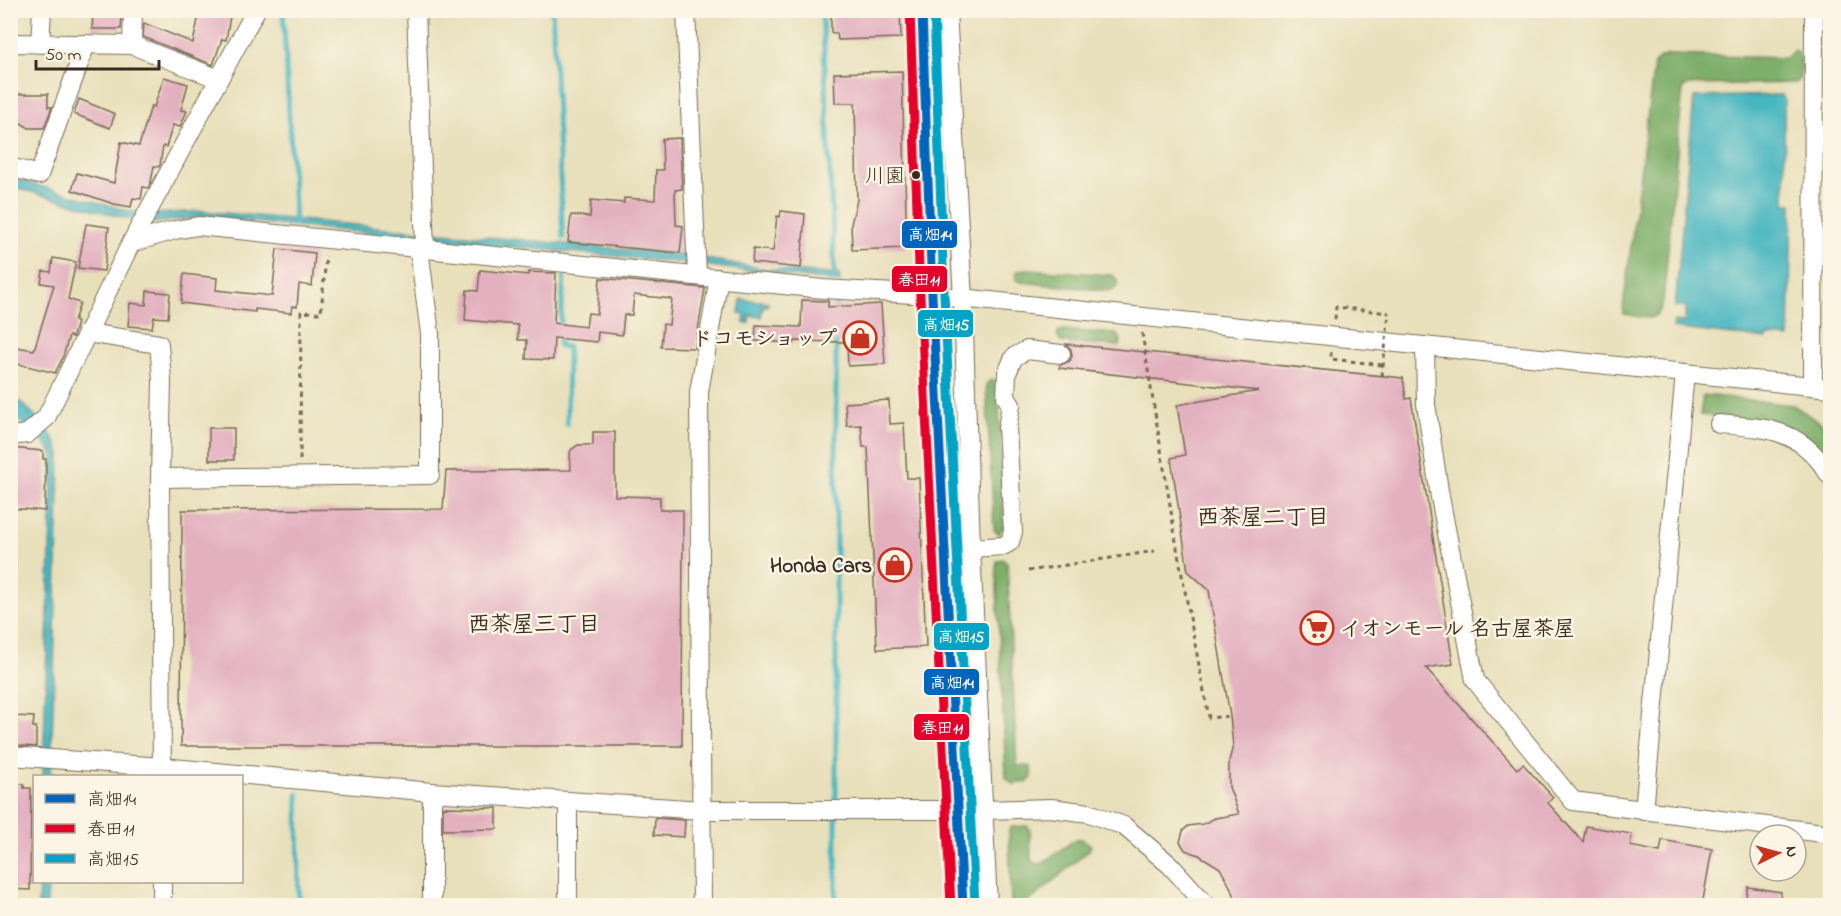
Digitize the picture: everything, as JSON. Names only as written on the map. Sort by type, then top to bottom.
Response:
[{"type":"street","points":[[40,44],[42,10]]},
{"type":"street","points":[[132,45],[133,10]]},
{"type":"street","points":[[19,435],[46,418],[135,236],[256,10]]},
{"type":"street","points":[[160,478],[430,475],[430,334],[424,243],[416,10]]},
{"type":"street","points":[[686,10],[696,266]]},
{"type":"street","points":[[922,10],[932,295],[963,906]]},
{"type":"street","points":[[947,10],[963,298],[971,548],[988,906]]},
{"type":"street","points":[[135,236],[198,226],[328,239],[424,243],[696,266],[719,278],[823,289],[963,298],[1822,387],[1814,10]]},
{"type":"street","points":[[10,44],[132,45],[219,79]]},
{"type":"street","points":[[10,167],[39,175],[86,44]]},
{"type":"street","points":[[702,906],[699,392],[719,278]]},
{"type":"street","points":[[87,333],[159,344],[162,380],[160,478],[162,772]]},
{"type":"street","points":[[1425,346],[1426,404],[1440,497],[1475,680],[1573,801],[1830,834]]},
{"type":"street","points":[[971,548],[1003,546],[1010,542],[1013,532],[1007,428],[1011,405],[1006,397],[1007,373],[1014,357],[1027,350],[1061,354]]},
{"type":"street","points":[[1644,811],[1685,373]]},
{"type":"street","points":[[1719,424],[1759,427],[1793,437],[1807,447],[1822,463],[1830,477]]},
{"type":"street","points":[[10,756],[202,775]]},
{"type":"street","points":[[243,778],[702,810],[959,810]]},
{"type":"street","points":[[432,792],[432,906]]},
{"type":"street","points":[[568,802],[568,906]]},
{"type":"street","points":[[984,810],[1051,808],[1089,813],[1124,826],[1170,865],[1207,906]]},
{"type":"street","points":[[162,883],[162,906]]},
{"type":"path","points":[[300,477],[301,312],[321,313],[328,239]]},
{"type":"path","points":[[1335,319],[1336,307],[1389,313],[1382,376]]},
{"type":"path","points":[[1142,333],[1178,554],[1209,718],[1230,716]]},
{"type":"path","points":[[1331,352],[1331,359],[1383,365]]},
{"type":"path","points":[[1028,571],[1155,551]]},
{"type":"green space","points":[[1794,50],[1800,57],[1802,65],[1796,83],[1683,87],[1663,302],[1653,317],[1644,318],[1624,314],[1654,64],[1660,58],[1668,55],[1786,58]]},
{"type":"green space","points":[[1026,269],[1112,275],[1118,283],[1116,288],[1109,291],[1016,280],[1015,274]]},
{"type":"green space","points":[[1059,331],[1116,334],[1121,340],[1120,346],[1061,342],[1057,335]]},
{"type":"green space","points":[[992,380],[998,381],[1004,526],[999,534],[994,530],[986,384]]},
{"type":"green space","points":[[1703,395],[1793,405],[1830,429],[1830,463],[1729,417],[1700,415]]},
{"type":"green space","points":[[1002,559],[1007,562],[1017,766],[1029,766],[1032,778],[1027,782],[1013,784],[1006,778],[996,568],[997,561]]},
{"type":"green space","points":[[1027,826],[1030,830],[1031,859],[1034,863],[1041,864],[1076,839],[1081,839],[1091,845],[1089,850],[1025,905],[1011,905],[1009,830],[1012,827]]},
{"type":"water","points":[[1782,95],[1784,99],[1785,204],[1792,204],[1789,338],[1767,336],[1766,339],[1673,328],[1674,321],[1685,322],[1686,307],[1675,307],[1694,97]]},
{"type":"water","points":[[11,178],[133,212],[155,214],[201,211],[674,254],[767,269],[839,275],[840,282],[685,263],[200,217],[153,223],[129,219],[17,188],[11,244]]},
{"type":"water","points":[[741,299],[768,302],[767,306],[763,306],[761,317],[750,315],[749,323],[744,323],[745,315],[739,314]]},
{"type":"water","points":[[10,393],[47,429],[60,454],[51,775],[43,775],[53,455],[45,443],[11,414]]},
{"type":"water","points":[[39,883],[48,883],[47,905],[38,905]]},
{"type":"building","points":[[104,10],[122,10],[121,29],[92,29],[93,13],[104,14]]},
{"type":"building","points":[[200,10],[231,10],[226,40],[222,39],[213,65],[143,37],[144,23],[193,43]]},
{"type":"building","points":[[831,10],[900,10],[901,38],[838,40],[837,33],[831,33]]},
{"type":"building","points":[[902,71],[907,248],[852,250],[851,224],[857,200],[855,103],[835,103],[834,73]]},
{"type":"building","points":[[164,77],[188,84],[181,110],[187,111],[180,127],[173,125],[166,147],[163,146],[160,165],[159,167],[154,166],[151,182],[148,188],[143,187],[141,199],[133,198],[131,207],[114,204],[72,190],[77,173],[114,183],[121,142],[139,146],[151,106],[154,107]]},
{"type":"building","points":[[10,94],[48,94],[48,107],[52,107],[44,128],[29,128],[16,120],[10,120]]},
{"type":"building","points":[[79,99],[115,114],[110,128],[74,114]]},
{"type":"building","points":[[680,138],[682,189],[675,190],[676,225],[683,226],[680,253],[568,242],[571,215],[590,217],[591,200],[624,203],[624,198],[655,200],[656,170],[663,170],[662,139]]},
{"type":"building","points":[[781,211],[805,214],[801,268],[752,263],[753,249],[773,251],[777,216],[780,217]]},
{"type":"building","points":[[86,224],[109,227],[104,271],[78,268]]},
{"type":"building","points":[[277,249],[315,253],[312,286],[299,284],[297,307],[292,306],[291,313],[255,309],[255,312],[181,303],[184,274],[217,278],[216,290],[272,296]]},
{"type":"building","points":[[53,258],[76,262],[68,299],[80,303],[74,321],[77,322],[73,337],[69,336],[63,357],[55,373],[10,362],[10,346],[34,350],[54,285],[41,283],[43,271],[51,272]]},
{"type":"building","points":[[480,270],[529,275],[529,272],[556,273],[554,323],[586,327],[588,313],[597,314],[600,278],[705,288],[695,348],[661,347],[663,324],[669,325],[672,299],[634,295],[632,315],[624,315],[622,335],[598,332],[597,342],[554,338],[553,360],[526,359],[527,340],[518,340],[518,325],[465,320],[467,290],[478,291]]},
{"type":"building","points":[[147,291],[170,293],[168,318],[154,317],[152,328],[128,326],[130,303],[146,305]]},
{"type":"building","points":[[802,300],[828,301],[828,307],[881,304],[885,364],[848,366],[847,342],[755,341],[756,325],[801,327]]},
{"type":"building","name":"イオンモール 名古屋茶屋","points":[[1066,344],[1403,378],[1406,399],[1411,398],[1453,664],[1426,668],[1517,769],[1523,764],[1553,797],[1548,803],[1583,842],[1586,826],[1632,834],[1630,846],[1660,852],[1662,840],[1712,849],[1702,906],[1239,906],[1220,868],[1199,855],[1185,850],[1180,842],[1183,831],[1188,826],[1239,814],[1229,787],[1229,761],[1233,746],[1230,716],[1209,590],[1188,571],[1171,458],[1185,455],[1177,405],[1259,391],[1059,368],[1060,365],[1070,361],[1072,356],[1071,349]]},
{"type":"building","points":[[889,400],[890,424],[904,423],[907,478],[919,478],[926,647],[877,649],[868,447],[863,447],[861,425],[847,426],[845,403]]},
{"type":"building","points":[[209,428],[234,428],[234,460],[209,460]]},
{"type":"building","points":[[593,432],[615,432],[615,496],[660,497],[660,510],[683,510],[682,746],[181,746],[182,510],[443,509],[446,471],[571,470],[571,450],[578,445],[593,445]]},
{"type":"building","points":[[10,448],[43,451],[43,459],[46,459],[45,511],[10,508]]},
{"type":"building","points":[[12,716],[34,717],[36,747],[11,745]]},
{"type":"building","points":[[10,784],[24,784],[24,788],[31,788],[30,890],[10,889]]},
{"type":"building","points":[[443,807],[497,808],[497,829],[443,830]]},
{"type":"building","points":[[655,818],[685,820],[684,837],[654,835]]},
{"type":"building","points":[[1748,887],[1781,892],[1779,906],[1744,906]]},
{"type":"waterway","points":[[283,10],[295,224]]},
{"type":"waterway","points":[[552,10],[563,238]]},
{"type":"waterway","points":[[822,10],[835,278]]},
{"type":"waterway","points":[[564,277],[559,346],[568,347],[567,424]]},
{"type":"waterway","points":[[836,298],[836,313]]},
{"type":"waterway","points":[[836,337],[836,800]]},
{"type":"waterway","points":[[298,794],[299,906]]},
{"type":"waterway","points":[[836,818],[836,906]]},
{"type":"transit line","name":"春田11","points":[[910,10],[920,296],[951,906]]},
{"type":"transit line","name":"高畑14","points":[[922,10],[932,295],[963,906]]},
{"type":"transit line","name":"高畑15","points":[[934,10],[944,294],[975,905]]},
{"type":"place","name":"川園","points":[[916,175]]},
{"type":"place","name":"ドコモショップ","points":[[860,338]]},
{"type":"place","name":"Honda Cars","points":[[895,565]]},
{"type":"place","name":"イオンモール 名古屋茶屋","points":[[1317,628]]},
{"type":"district","name":"西茶屋二丁目","points":[[1263,516]]},
{"type":"district","name":"西茶屋三丁目","points":[[534,623]]}]
